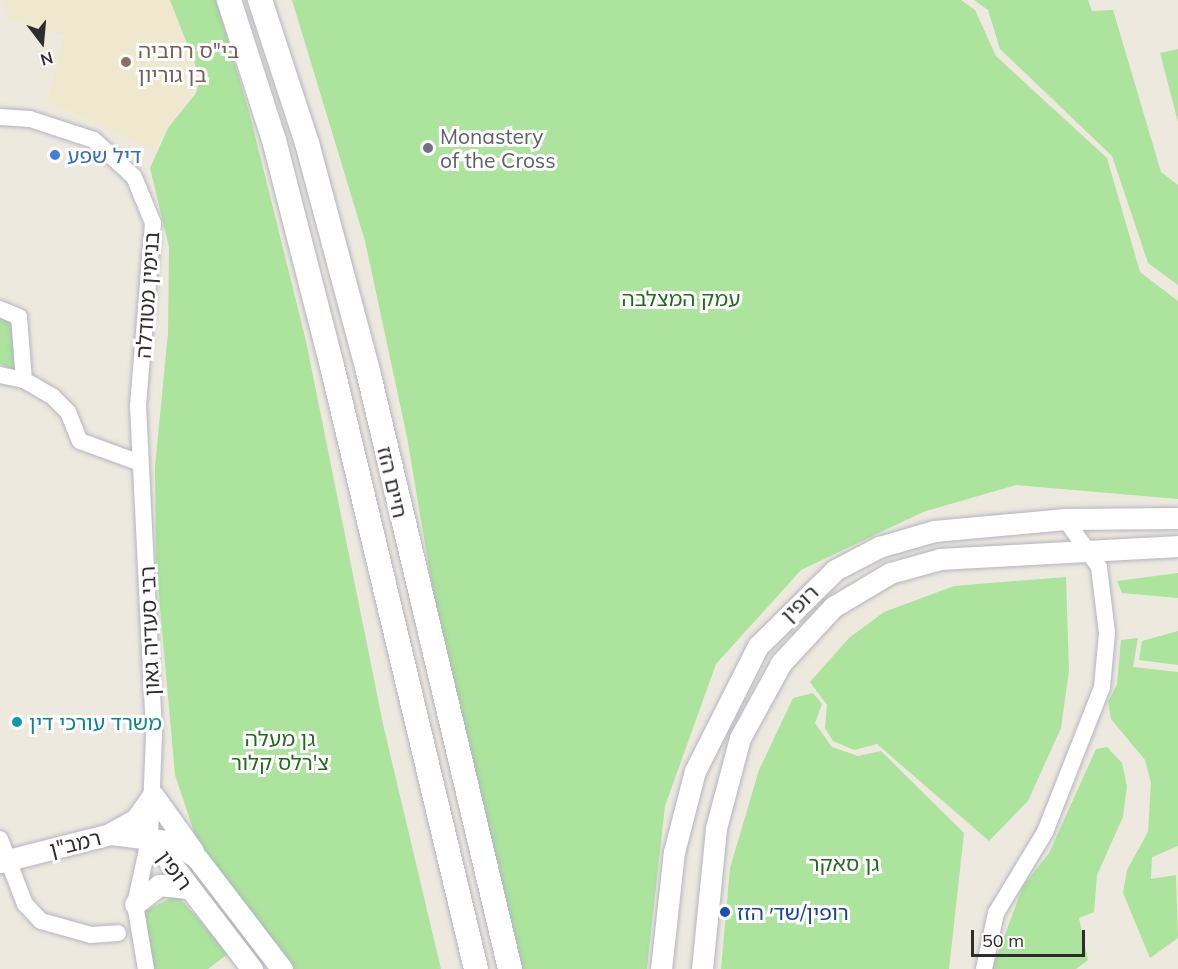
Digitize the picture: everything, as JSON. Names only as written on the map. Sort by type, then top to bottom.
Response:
[{"type":"main road","name":"חיים הזז","points":[[229,0],[274,140],[332,366],[476,969]]},
{"type":"main road","name":"חיים הזז","points":[[260,0],[307,143],[368,371],[510,969]]},
{"type":"street","name":"בנימין מטודלה","points":[[0,117],[30,119],[94,140],[119,158],[146,195],[153,238],[138,405],[140,463],[146,498]]},
{"type":"street","points":[[0,309],[19,317],[24,380]]},
{"type":"street","points":[[0,375],[24,380],[68,412],[80,441],[140,463]]},
{"type":"street","name":"רבי סעדיה גאון","points":[[135,904],[150,837],[153,795],[146,498]]},
{"type":"street","name":"רופין","points":[[661,969],[674,852],[694,771],[742,674],[778,623],[835,570],[879,547],[934,531],[1065,519],[1178,518]]},
{"type":"street","points":[[984,969],[996,913],[1045,832],[1102,687],[1107,633],[1099,567],[1065,519]]},
{"type":"street","name":"רופין","points":[[702,969],[716,828],[726,780],[754,710],[799,642],[851,594],[905,568],[968,554],[1178,546]]},
{"type":"street","points":[[111,834],[136,819],[153,795],[197,858]]},
{"type":"street","name":"רמב\"ן","points":[[4,860],[111,834],[150,837]]},
{"type":"street","name":"רופין","points":[[150,837],[174,842],[197,858],[282,969]]},
{"type":"street","name":"רופין","points":[[150,837],[252,969]]},
{"type":"street","points":[[0,839],[4,860],[25,904],[41,921],[91,935],[118,933]]},
{"type":"street","points":[[146,969],[135,904],[159,885],[188,888]]},
{"type":"shaded area","name":"בי\"ס רחביה בן גוריון","points":[[3,0],[171,0],[200,81],[153,150],[47,101],[64,35],[9,19]]},
{"type":"green space","name":"גן מעלה צ'רלס קלור","points":[[170,0],[216,0],[250,115],[306,341],[383,724],[441,969],[293,969],[197,841],[175,775],[156,562],[155,467],[168,333],[169,247],[150,168],[168,128],[196,93],[200,77]]},
{"type":"green space","name":"עמק המצלבה","points":[[292,0],[961,0],[975,10],[996,56],[1107,158],[1140,272],[1178,301],[1178,499],[1016,485],[923,512],[801,570],[716,664],[665,806],[647,969],[518,969],[465,782],[407,437],[365,241]]},
{"type":"green space","points":[[974,0],[1088,0],[1092,11],[1113,10],[1161,172],[1178,185],[1178,285],[1148,263],[1112,156],[1000,49],[988,10]]},
{"type":"green space","points":[[1178,49],[1178,122],[1160,53]]},
{"type":"green space","points":[[0,315],[11,320],[19,372],[0,364]]},
{"type":"green space","points":[[1178,573],[1178,598],[1122,593],[1117,581]]},
{"type":"green space","points":[[1066,577],[1069,671],[1061,728],[1028,801],[989,841],[877,744],[854,750],[833,741],[825,728],[827,705],[810,682],[849,638],[884,612],[954,586]]},
{"type":"green space","points":[[1178,631],[1178,665],[1139,660],[1142,641]]},
{"type":"green space","points":[[1138,638],[1133,667],[1178,672],[1178,846],[1152,857],[1151,879],[1176,875],[1178,938],[1150,958],[1123,893],[1127,870],[1148,832],[1151,783],[1145,760],[1111,719],[1108,702],[1117,684],[1121,640]]},
{"type":"green space","name":"גן סאקר","points":[[813,693],[822,704],[815,723],[832,747],[858,756],[881,751],[964,833],[949,969],[721,969],[730,868],[759,770],[793,698]]},
{"type":"green space","points":[[1107,747],[1122,763],[1127,786],[1123,817],[1097,875],[1094,912],[1079,918],[1088,960],[1076,969],[992,969],[1023,886],[1049,853],[1096,749]]},
{"type":"green space","points":[[177,895],[229,953],[208,969],[152,969],[141,913]]},
{"type":"place","name":"בי\"ס רחביה בן גוריון","points":[[126,62]]},
{"type":"place","name":"Monastery of the Cross","points":[[428,148]]},
{"type":"place","name":"דיל שפע","points":[[55,155]]},
{"type":"place","name":"משרד עורכי דין","points":[[17,722]]},
{"type":"place","name":"רופין/שד׳ הזז","points":[[725,912]]}]
